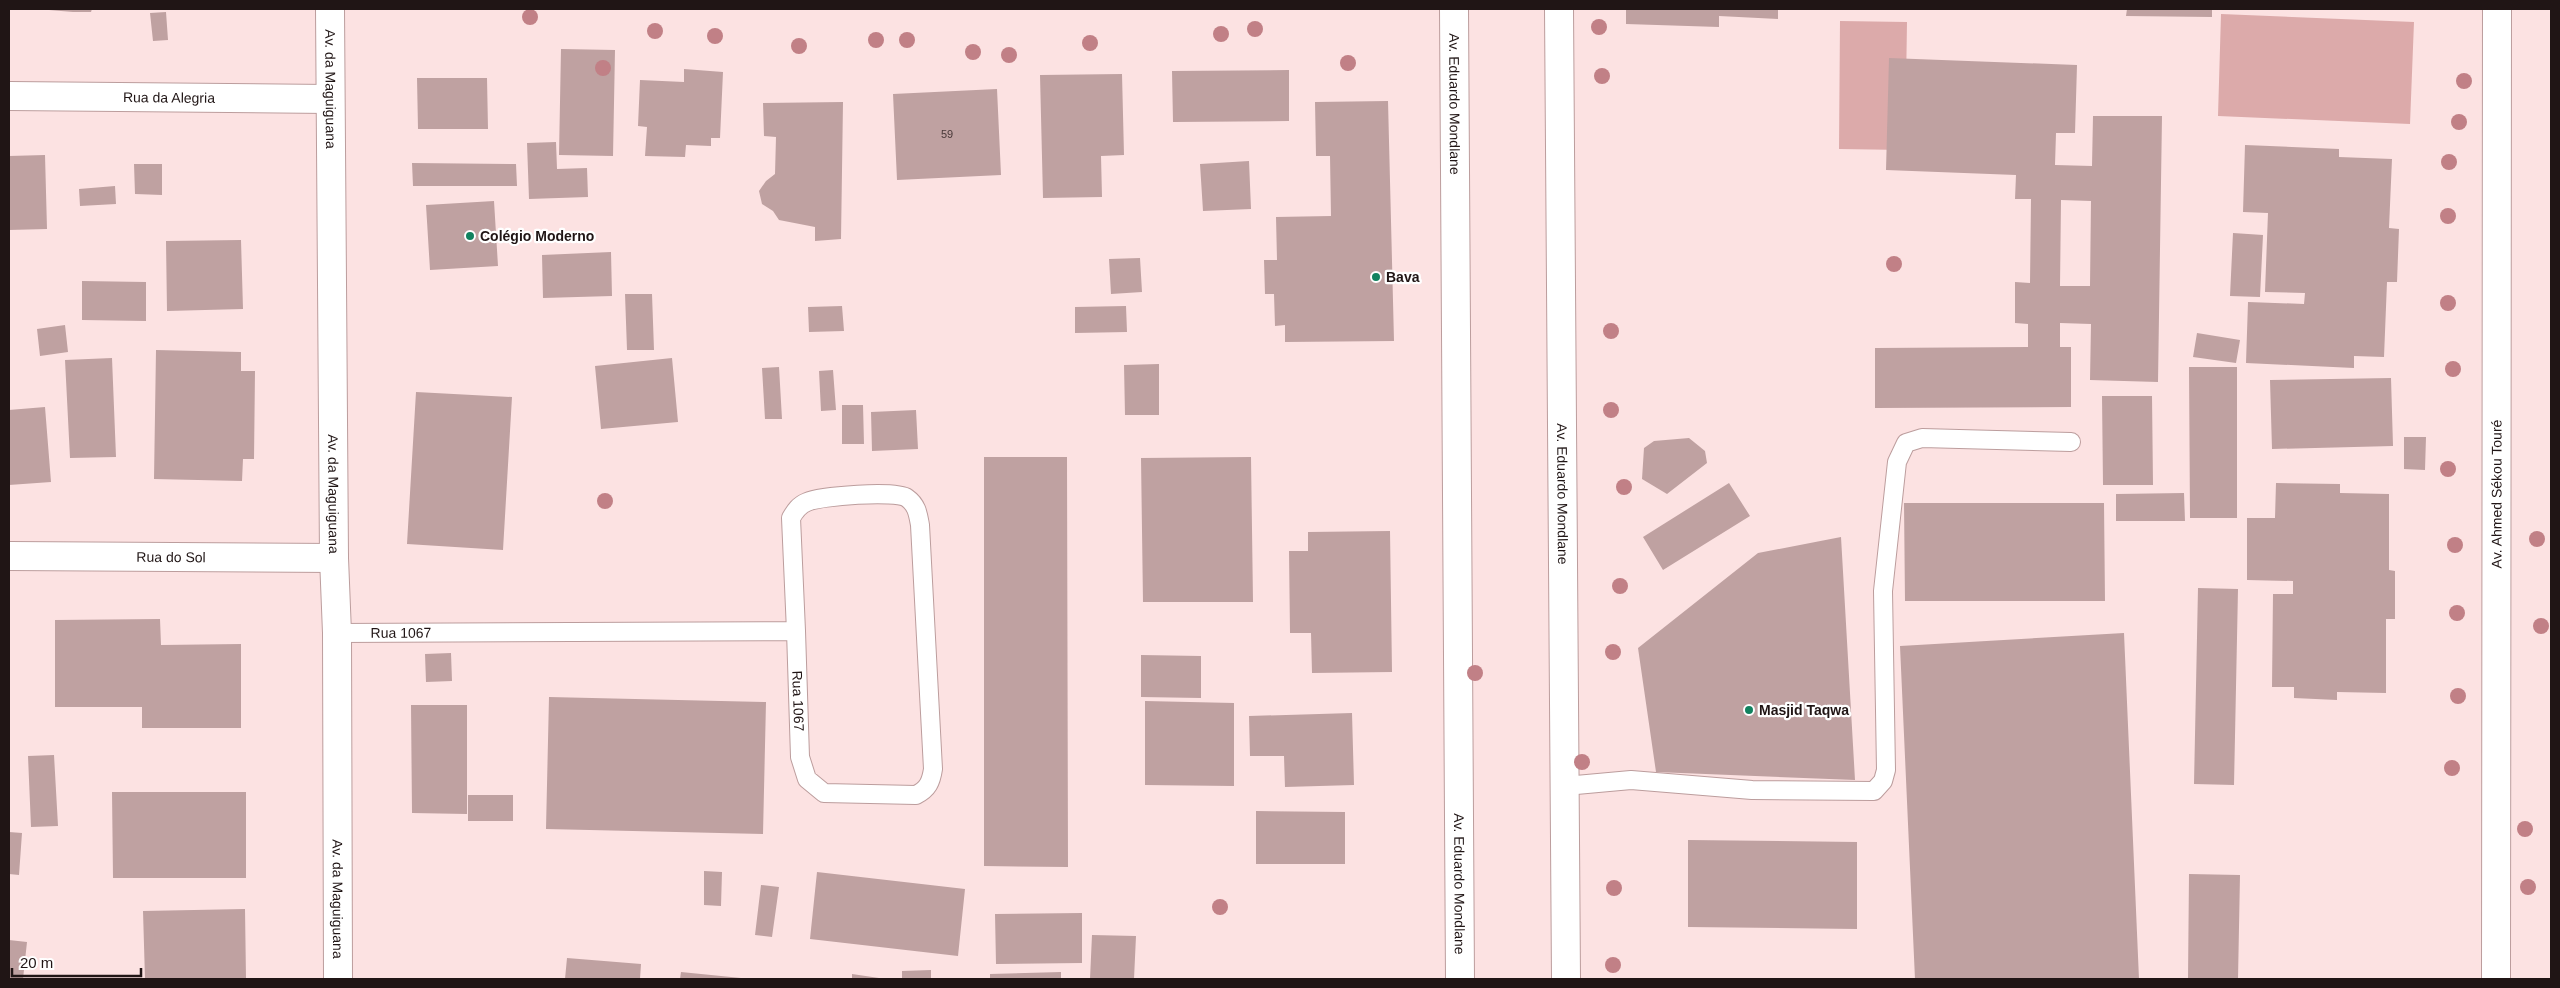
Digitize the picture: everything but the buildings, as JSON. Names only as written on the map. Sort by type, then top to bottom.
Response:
[{"type":"street","name":"Av. da Maguiguana","points":[[330,9],[329,99],[334,558],[337,634],[338,979]]},
{"type":"street","name":"Av. Eduardo Mondlane","points":[[1454,9],[1460,979]]},
{"type":"street","name":"Av. Eduardo Mondlane","points":[[1559,9],[1566,979]]},
{"type":"street","name":"Av. Ahmed Sékou Touré","points":[[2496,9],[2496,979]]},
{"type":"street","name":"Rua da Alegria","points":[[9,96],[329,99]]},
{"type":"street","name":"Rua do Sol","points":[[9,556],[334,558]]},
{"type":"lane","points":[[1565,786],[1631,780],[1752,790],[1874,790],[1883,781],[1886,770],[1883,591],[1897,462],[1906,443],[1922,438],[2071,442]]},
{"type":"lane","name":"Rua 1067","points":[[883,492],[906,496],[917,508],[920,525],[933,769],[931,780],[925,790],[916,795],[824,793],[807,779],[800,758],[796,631],[791,518],[796,510],[808,501],[883,492]]},
{"type":"lane","name":"Rua 1067","points":[[337,634],[796,631]]},
{"type":"shaded area","points":[[2221,14],[2414,22],[2410,124],[2218,116]]},
{"type":"shaded area","points":[[1840,21],[1907,22],[1905,150],[1839,149]]},
{"type":"place","name":"Colégio Moderno","points":[[470,236]]},
{"type":"place","name":"Bava","points":[[1376,277]]},
{"type":"place","name":"Masjid Taqwa","points":[[1749,710]]}]
